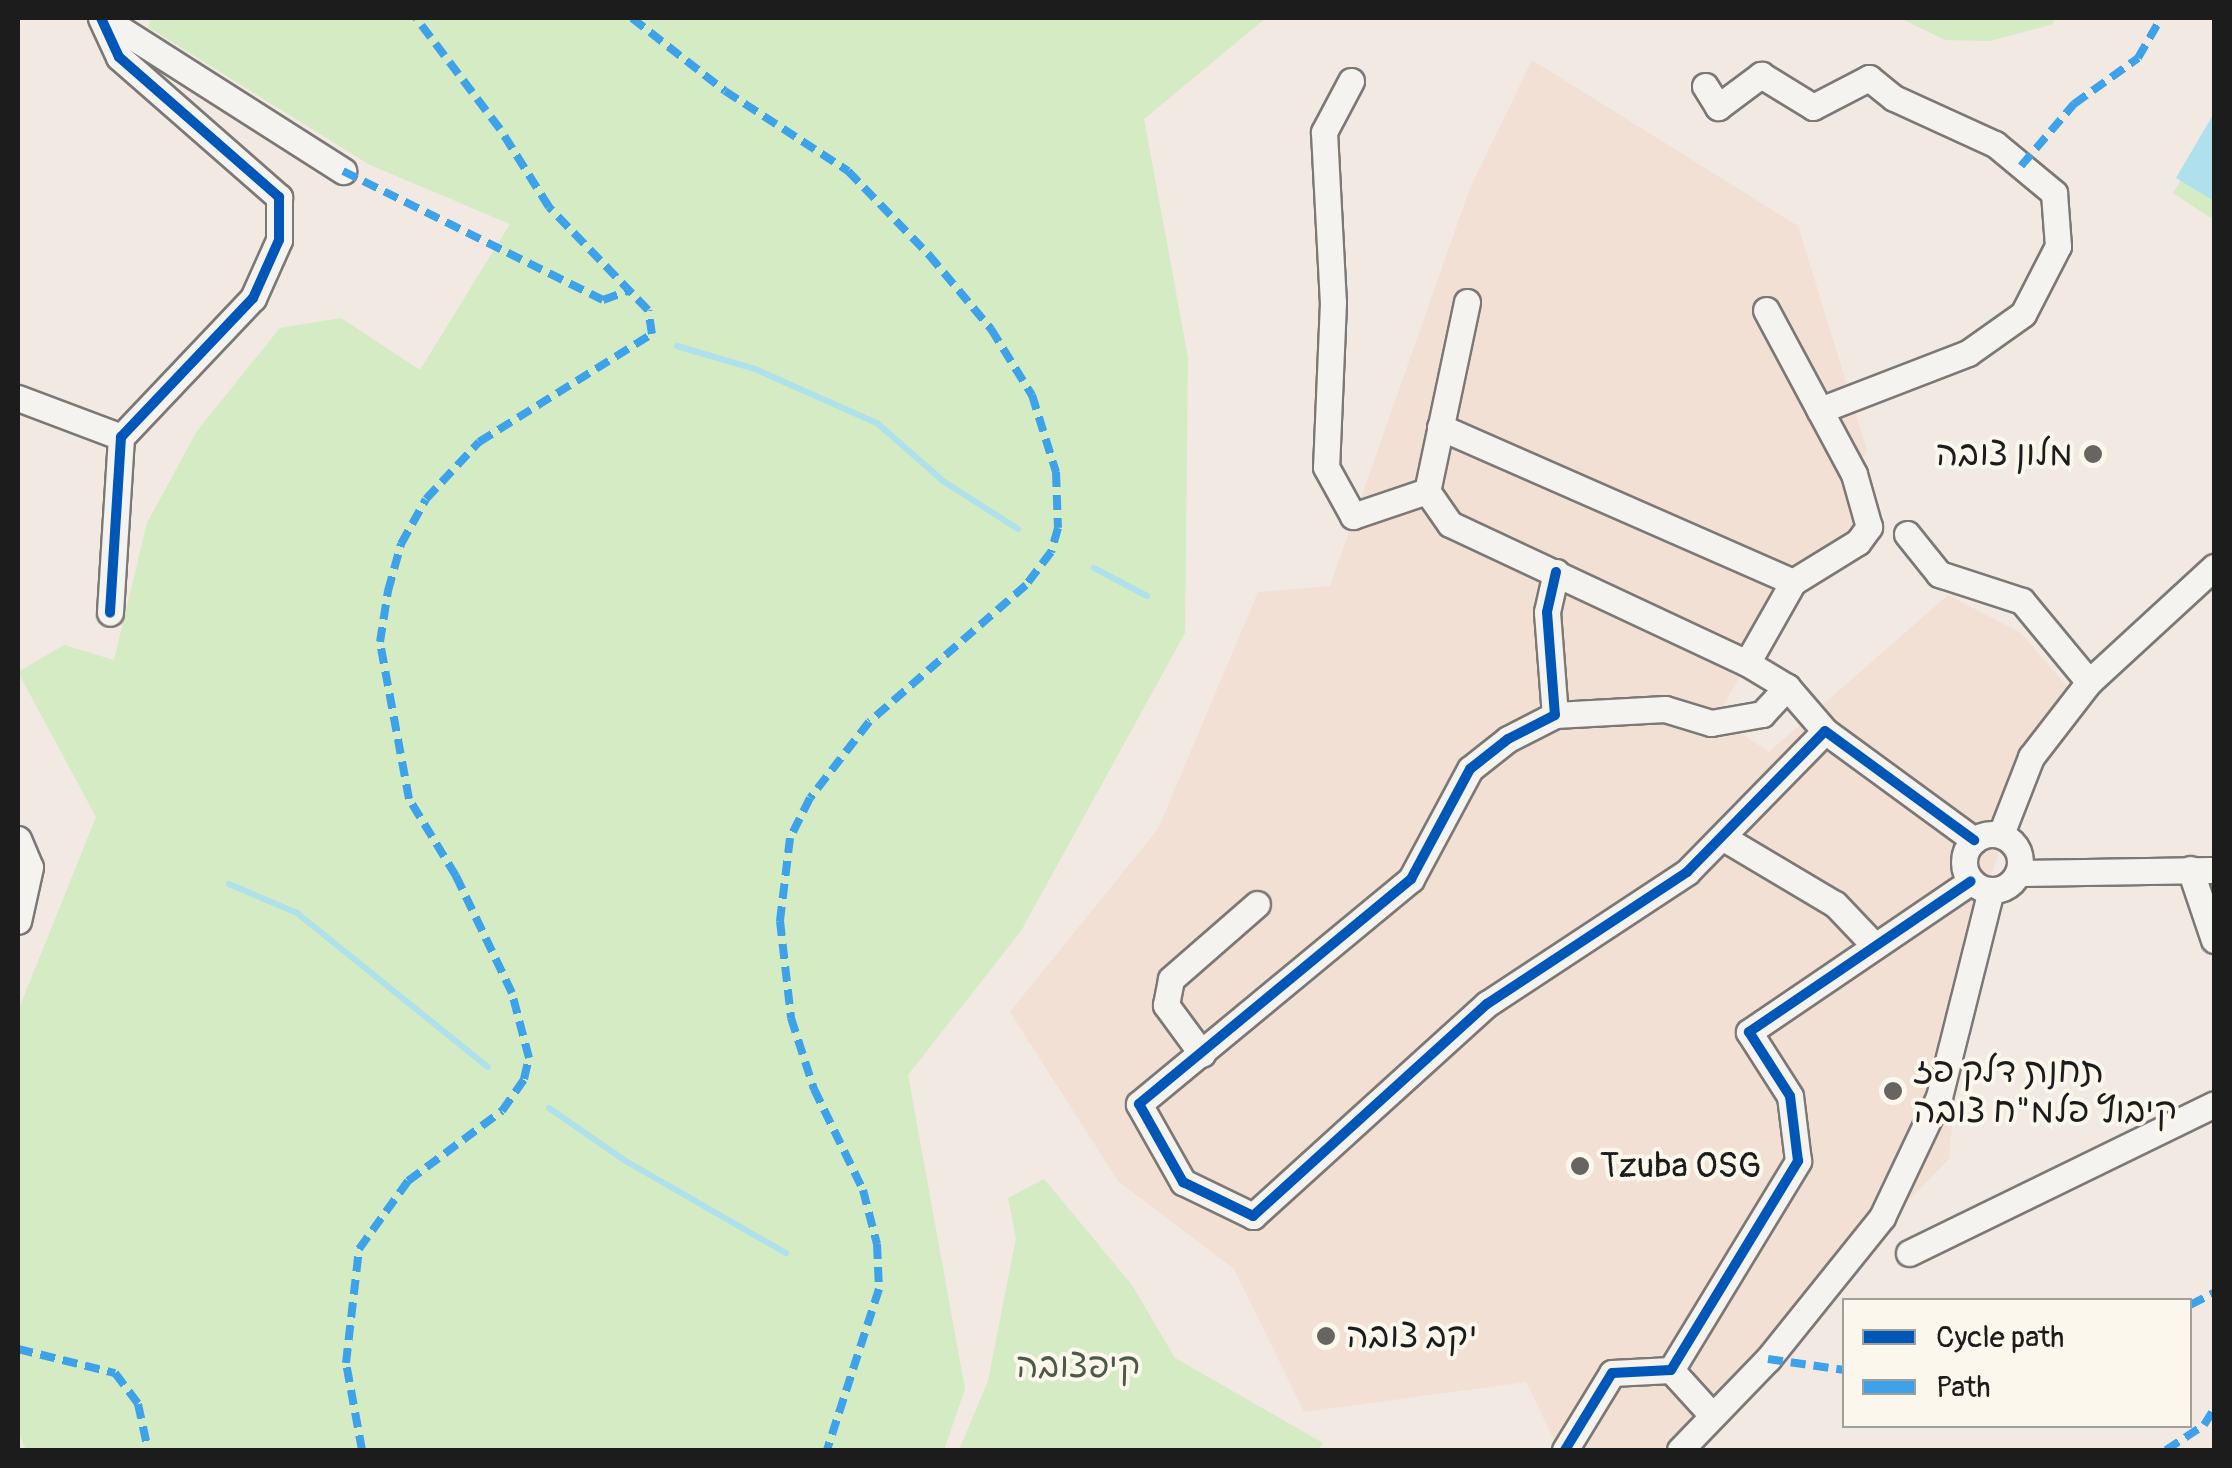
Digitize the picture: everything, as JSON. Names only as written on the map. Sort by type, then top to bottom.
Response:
[{"type":"street","points":[[102,18],[344,172]]},
{"type":"street","points":[[102,18],[119,57],[280,197],[279,240],[253,298],[121,437],[110,614]]},
{"type":"street","points":[[1704,86],[1718,107],[1761,75],[1813,107],[1869,78],[1894,98],[1995,144],[2054,193],[2058,246],[2022,314],[1968,352],[1820,410]]},
{"type":"street","points":[[1351,81],[1324,132],[1333,302],[1326,467],[1352,516],[1427,490]]},
{"type":"street","points":[[1467,302],[1427,490],[1450,524],[1747,663],[1787,687],[1825,730],[1974,840],[2002,834]]},
{"type":"street","points":[[1747,663],[1793,582],[1858,542],[1869,527],[1854,474],[1766,310]]},
{"type":"street","points":[[18,398],[121,437]]},
{"type":"street","points":[[1440,428],[1793,582]]},
{"type":"street","points":[[1907,534],[1939,574],[2022,602],[2089,682]]},
{"type":"street","points":[[2002,834],[2031,756],[2089,682],[2214,567]]},
{"type":"street","points":[[1555,715],[1547,612],[1556,572]]},
{"type":"street","points":[[1787,687],[1762,714],[1710,723],[1665,709],[1555,715],[1508,738],[1470,768],[1411,880],[1139,1104],[1183,1182],[1252,1216],[1487,1004],[1688,872],[1825,730]]},
{"type":"street","points":[[1671,1370],[1798,1161],[1790,1096],[1749,1032],[1874,945],[1981,885],[2007,886],[2018,873],[2018,850],[2002,834]]},
{"type":"street","points":[[1722,837],[1835,904],[1874,945]]},
{"type":"street","points":[[18,839],[30,867],[18,921]]},
{"type":"street","points":[[1974,840],[1964,864],[1981,885]]},
{"type":"street","points":[[2018,873],[2202,870],[2214,940]]},
{"type":"street","points":[[1680,1450],[1768,1359],[1882,1217],[1939,1097],[1981,885]]},
{"type":"street","points":[[1202,1054],[1166,1005],[1171,979],[1257,904]]},
{"type":"street","points":[[1909,1253],[2214,1104]]},
{"type":"street","points":[[1671,1370],[1712,1415]]},
{"type":"street","points":[[1565,1450],[1612,1373],[1671,1370]]},
{"type":"shaded area","points":[[1532,60],[1798,226],[1867,450],[1854,474],[1855,533],[1793,582],[1717,717],[1769,752],[1948,595],[2021,633],[2073,693],[2033,760],[1991,875],[1962,1018],[1949,1159],[1662,1450],[1559,1450],[1526,1382],[1304,1412],[1234,1269],[1118,1181],[1010,1012],[1158,829],[1258,592],[1330,586],[1470,188]]},
{"type":"green space","points":[[151,18],[1266,18],[1144,119],[1188,357],[1185,633],[1021,931],[908,1075],[965,1389],[944,1450],[26,1450],[18,1431],[18,1011],[96,817],[18,672],[64,645],[114,660],[147,523],[197,431],[280,328],[341,318],[420,370],[510,224],[370,165],[148,27]]},
{"type":"green space","points":[[1900,18],[2055,18],[2053,24],[1990,41],[1945,40]]},
{"type":"green space","points":[[2214,127],[2214,213],[2211,218],[2173,193]]},
{"type":"green space","name":"קיפצובה","points":[[1044,1179],[1132,1285],[1175,1358],[1323,1443],[1319,1450],[959,1450],[988,1381],[1016,1238],[1008,1198]]},
{"type":"water","points":[[2214,113],[2214,201],[2176,178]]},
{"type":"waterway","points":[[677,346],[755,369],[877,423],[943,481],[1018,529]]},
{"type":"waterway","points":[[1094,568],[1147,596]]},
{"type":"waterway","points":[[229,884],[297,913],[488,1067]]},
{"type":"waterway","points":[[549,1108],[624,1160],[786,1253]]},
{"type":"marked path","points":[[362,1450],[346,1363],[359,1249],[408,1181],[502,1111],[524,1079],[529,1058],[512,993],[456,876],[409,799],[380,642],[388,591],[401,544],[426,499],[479,442],[652,334],[648,310],[549,207],[500,129],[416,18]]},
{"type":"marked path","points":[[632,18],[725,91],[848,171],[929,255],[991,329],[1032,395],[1056,472],[1058,528],[1051,552],[1026,585],[869,722],[810,798],[790,838],[780,921],[791,1018],[814,1089],[863,1190],[877,1244],[879,1289],[827,1450]]},
{"type":"marked path","points":[[2021,166],[2074,104],[2138,58],[2161,18]]},
{"type":"marked path","points":[[343,171],[603,300],[628,291]]},
{"type":"marked path","points":[[2192,1304],[2214,1293]]},
{"type":"marked path","points":[[18,1349],[115,1373],[138,1404],[148,1450]]},
{"type":"marked path","points":[[1768,1359],[1842,1370]]},
{"type":"marked path","points":[[2166,1450],[2204,1425],[2214,1409]]},
{"type":"cycle path","points":[[101,18],[119,57],[279,197],[279,240],[253,298],[121,437],[110,613]]},
{"type":"cycle path","points":[[1556,572],[1547,612],[1555,715],[1508,739],[1470,769],[1411,879],[1139,1104],[1183,1182],[1253,1216],[1487,1004],[1687,872],[1825,731],[1974,840]]},
{"type":"cycle path","points":[[1565,1450],[1612,1373],[1671,1370],[1798,1161],[1790,1096],[1749,1032],[1971,881]]},
{"type":"place","name":"מלון צובה","points":[[2093,454]]},
{"type":"place","name":"תחנת דלק פז קיבוץ פלמ\"ח צובה","points":[[1893,1091]]},
{"type":"place","name":"Tzuba OSG","points":[[1580,1166]]},
{"type":"place","name":"יקב צובה","points":[[1326,1336]]}]
